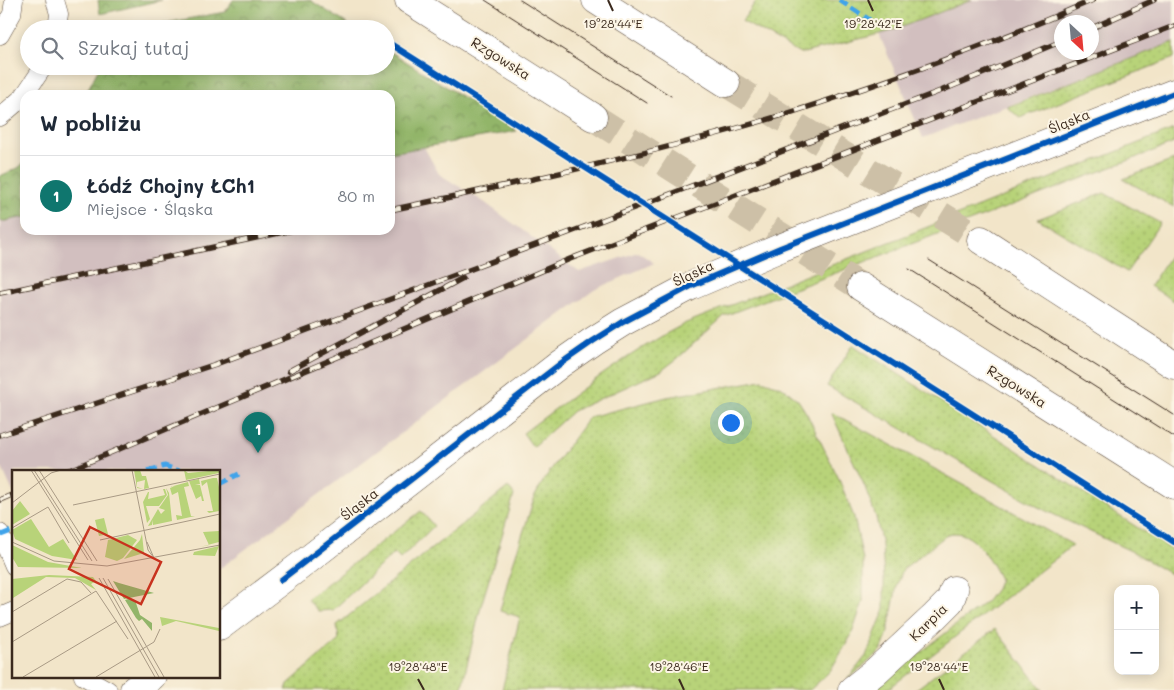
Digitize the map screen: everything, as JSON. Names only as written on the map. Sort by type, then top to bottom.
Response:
[{"type":"street","name":"Rzgowska","points":[[409,0],[593,117]]},
{"type":"street","points":[[596,0],[726,83]]},
{"type":"street","name":"Śląska","points":[[220,626],[560,364],[623,322],[691,286],[780,248],[1174,93]]},
{"type":"street","points":[[982,240],[1174,364]]},
{"type":"street","name":"Rzgowska","points":[[861,287],[1174,485]]},
{"type":"street","name":"Karpia","points":[[852,690],[876,671],[935,616],[950,601],[954,590]]},
{"type":"street","points":[[134,690],[149,678]]},
{"type":"lane","points":[[0,35],[12,14],[14,0]]},
{"type":"lane","points":[[55,0],[59,14],[58,20]]},
{"type":"lane","points":[[28,90],[38,75]]},
{"type":"lane","points":[[0,117],[20,100]]},
{"type":"lane","points":[[0,533],[12,561]]},
{"type":"lane","points":[[0,617],[12,612]]},
{"type":"lane","points":[[87,678],[108,690]]},
{"type":"shaded area","points":[[972,0],[1174,0],[1174,42],[923,138],[879,34]]},
{"type":"shaded area","points":[[424,147],[439,174],[484,202],[579,272],[638,252],[654,263],[594,290],[220,568],[220,470],[12,470],[12,490],[0,464],[0,222],[20,218],[20,235],[395,235],[395,152]]},
{"type":"green space","points":[[98,0],[162,0],[100,14]]},
{"type":"green space","points":[[233,0],[310,0],[341,20],[182,20],[225,12]]},
{"type":"green space","points":[[757,0],[972,0],[891,31],[800,54],[742,21]]},
{"type":"green space","points":[[1174,42],[1174,58],[1020,118],[1007,107]]},
{"type":"green space","points":[[395,55],[517,131],[395,152],[395,90],[88,90],[95,75],[395,75]]},
{"type":"green space","points":[[1174,129],[1174,143],[724,316],[661,371],[573,411],[533,447],[523,433],[622,361],[686,323]]},
{"type":"green space","points":[[1174,160],[1174,207],[1123,179]]},
{"type":"green space","points":[[20,166],[20,218],[0,222],[0,176]]},
{"type":"green space","points":[[1104,193],[1160,223],[1127,272],[1038,219]]},
{"type":"green space","points":[[1174,250],[1174,301],[1150,286]]},
{"type":"green space","points":[[853,345],[1174,551],[1174,576],[1135,553],[1040,508],[827,386]]},
{"type":"green space","points":[[762,380],[782,387],[798,400],[807,414],[838,477],[854,517],[863,560],[863,602],[851,636],[830,671],[810,690],[502,690],[520,617],[500,611],[509,576],[535,496],[545,478],[589,417],[667,397]]},
{"type":"green space","points":[[831,412],[1073,545],[887,690],[872,690],[987,601],[996,589],[1000,579],[986,555],[973,540],[957,533],[948,534],[903,569],[897,585],[887,636],[881,651],[847,680],[866,656],[884,611],[884,578],[882,545],[876,517],[865,487]]},
{"type":"green space","points":[[508,487],[514,495],[481,606],[461,690],[286,690],[288,684],[339,640],[337,625]]},
{"type":"green space","points":[[421,511],[434,526],[400,559],[394,553],[333,610],[318,611],[307,599]]},
{"type":"green space","points":[[995,629],[1043,690],[915,690]]},
{"type":"tunnel","points":[[726,83],[981,240]]},
{"type":"tunnel","points":[[593,117],[861,287]]},
{"type":"tram line","points":[[485,0],[647,103]]},
{"type":"tram line","points":[[520,0],[671,96]]},
{"type":"tram line","points":[[929,260],[1174,415]]},
{"type":"tram line","points":[[909,269],[1174,437]]},
{"type":"railway","points":[[395,209],[639,154],[786,114],[941,61],[1093,0]]},
{"type":"railway","points":[[1099,25],[1154,0]]},
{"type":"railway","points":[[69,470],[570,259],[1174,26]]},
{"type":"railway","points":[[0,435],[216,364],[584,227],[943,90],[1054,44]]},
{"type":"railway","points":[[0,293],[270,235]]},
{"type":"railway","points":[[289,371],[463,278]]},
{"type":"railway","points":[[0,500],[12,495]]},
{"type":"marked path","points":[[839,0],[870,20]]},
{"type":"marked path","points":[[151,470],[165,466],[177,470]]},
{"type":"marked path","points":[[220,484],[239,474]]},
{"type":"marked path","points":[[1,535],[12,531]]},
{"type":"cycle path","points":[[395,47],[1174,542]]},
{"type":"cycle path","points":[[281,580],[560,364],[623,322],[691,286],[780,248],[1174,93]]},
{"type":"place","name":"Łódź Chojny ŁCh1","points":[[258,453]]}]
